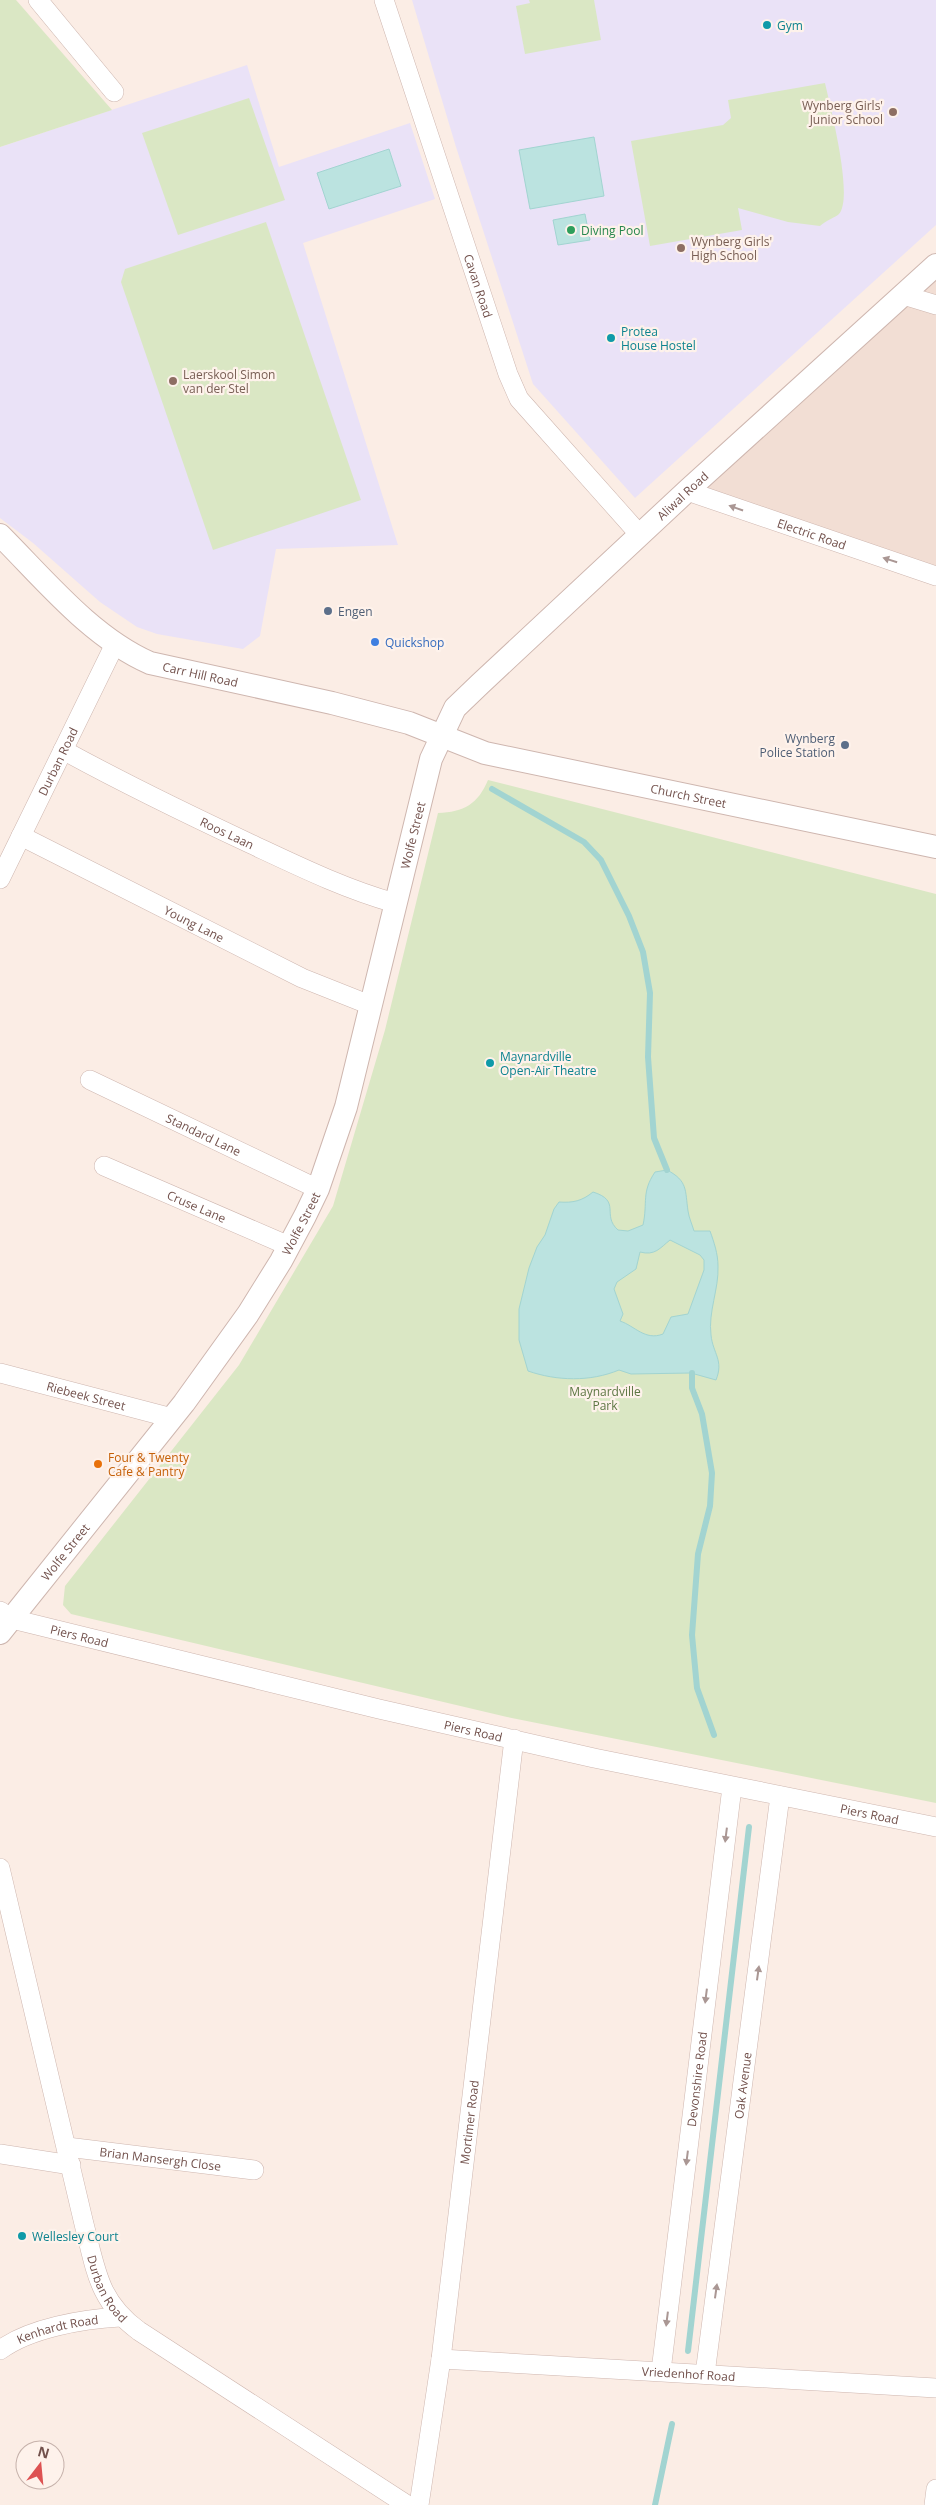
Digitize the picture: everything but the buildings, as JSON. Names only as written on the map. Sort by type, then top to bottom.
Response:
[{"type":"street","points":[[38,0],[114,92]]},
{"type":"street","name":"Cavan Road","points":[[384,0],[508,374],[519,399],[640,535]]},
{"type":"street","name":"Aliwal Road","points":[[442,736],[455,708],[689,489],[936,265]]},
{"type":"street","points":[[903,295],[936,305]]},
{"type":"street","name":"Electric Road","points":[[689,489],[696,494],[936,576]]},
{"type":"street","name":"Carr Hill Road","points":[[0,535],[93,626],[132,655],[169,668],[332,703],[409,723],[442,736]]},
{"type":"street","name":"Durban Road","points":[[0,879],[115,644]]},
{"type":"street","name":"Church Street","points":[[442,736],[485,753],[936,847]]},
{"type":"street","name":"Wolfe Street","points":[[4,1621],[172,1418],[248,1314],[289,1246],[318,1189],[346,1107],[431,759],[442,736]]},
{"type":"street","name":"Roos Laan","points":[[63,750],[142,793],[301,868],[358,893],[395,903]]},
{"type":"street","name":"Young Lane","points":[[20,836],[302,978],[370,1005]]},
{"type":"street","name":"Standard Lane","points":[[90,1080],[318,1189]]},
{"type":"street","name":"Cruse Lane","points":[[104,1166],[289,1246]]},
{"type":"street","name":"Riebeek Street","points":[[0,1374],[172,1418]]},
{"type":"street","name":"Piers Road","points":[[4,1621],[514,1739],[732,1787],[936,1827]]},
{"type":"street","name":"Mortimer Road","points":[[419,2505],[441,2359],[514,1739]]},
{"type":"street","name":"Devonshire Road","points":[[661,2371],[732,1787]]},
{"type":"street","name":"Oak Avenue","points":[[705,2374],[780,1796]]},
{"type":"street","name":"Durban Road","points":[[0,1868],[8,1931],[69,2156],[98,2277],[110,2305],[120,2317],[406,2505]]},
{"type":"street","name":"Brian Mansergh Close","points":[[0,2154],[69,2156],[254,2170]]},
{"type":"street","name":"Kenhardt Road","points":[[0,2350],[28,2334],[45,2329],[120,2317]]},
{"type":"street","name":"Vriedenhof Road","points":[[441,2359],[936,2388]]},
{"type":"street","points":[[934,2505],[936,2489]]},
{"type":"shaded area","name":"Wynberg Girls' High School","points":[[412,0],[936,0],[936,225],[635,498],[533,384],[456,147]]},
{"type":"shaded area","name":"Laerskool Simon van der Stel","points":[[247,65],[279,167],[410,123],[435,199],[303,243],[398,545],[276,549],[260,636],[243,649],[157,634],[137,627],[100,602],[33,543],[0,518],[0,147]]},
{"type":"shaded area","points":[[936,265],[936,576],[696,494]]},
{"type":"green space","points":[[0,0],[16,0],[112,110],[0,147]]},
{"type":"green space","points":[[529,0],[594,0],[601,40],[525,54],[516,6],[530,3]]},
{"type":"green space","points":[[825,83],[840,151],[844,190],[843,204],[839,214],[820,226],[788,222],[738,208],[742,230],[650,246],[631,141],[723,125],[731,118],[728,100]]},
{"type":"green space","points":[[249,98],[285,200],[178,235],[142,133]]},
{"type":"green space","points":[[266,222],[361,500],[213,550],[121,282],[125,269]]},
{"type":"green space","name":"Maynardville Park","points":[[488,780],[936,894],[936,1803],[507,1717],[71,1614],[63,1605],[65,1586],[239,1365],[333,1206],[385,1030],[438,813],[455,811],[469,805],[480,795]]},
{"type":"water","points":[[594,137],[604,196],[530,209],[519,150]]},
{"type":"water","points":[[389,149],[401,186],[329,209],[317,173]]},
{"type":"water","name":"Diving Pool","points":[[585,214],[590,240],[558,245],[553,220]]},
{"type":"water","points":[[667,1170],[679,1178],[686,1192],[688,1214],[694,1231],[710,1231],[714,1244],[718,1275],[710,1326],[719,1367],[716,1380],[691,1373],[631,1374],[619,1370],[597,1377],[574,1379],[550,1377],[528,1371],[519,1340],[519,1309],[529,1268],[537,1247],[545,1235],[554,1209],[559,1202],[577,1201],[593,1192],[607,1200],[611,1219],[618,1230],[628,1231],[643,1225],[646,1192],[655,1172]],"holes":[[[670,1240],[700,1255],[704,1260],[704,1270],[688,1314],[671,1317],[663,1334],[657,1336],[640,1332],[620,1321],[623,1314],[614,1289],[617,1282],[636,1269],[640,1252],[653,1252]]]},
{"type":"waterway","points":[[492,789],[584,842],[601,860],[629,916],[643,952],[650,993],[648,1057],[654,1138],[667,1170]]},
{"type":"waterway","points":[[692,1373],[692,1388],[702,1414],[712,1473],[710,1506],[698,1554],[692,1635],[697,1688],[714,1735]]},
{"type":"waterway","points":[[688,2351],[749,1827]]},
{"type":"waterway","points":[[655,2505],[672,2424]]},
{"type":"place","name":"Gym","points":[[767,25]]},
{"type":"place","name":"Wynberg Girls' Junior School","points":[[893,112]]},
{"type":"place","name":"Diving Pool","points":[[571,230]]},
{"type":"place","name":"Wynberg Girls' High School","points":[[681,248]]},
{"type":"place","name":"Protea House Hostel","points":[[611,338]]},
{"type":"place","name":"Laerskool Simon van der Stel","points":[[173,381]]},
{"type":"place","name":"Engen","points":[[328,611]]},
{"type":"place","name":"Quickshop","points":[[375,642]]},
{"type":"place","name":"Wynberg Police Station","points":[[845,745]]},
{"type":"place","name":"Maynardville Open-Air Theatre","points":[[490,1063]]},
{"type":"place","name":"Four & Twenty Cafe & Pantry","points":[[98,1464]]},
{"type":"place","name":"Wellesley Court","points":[[22,2236]]}]
